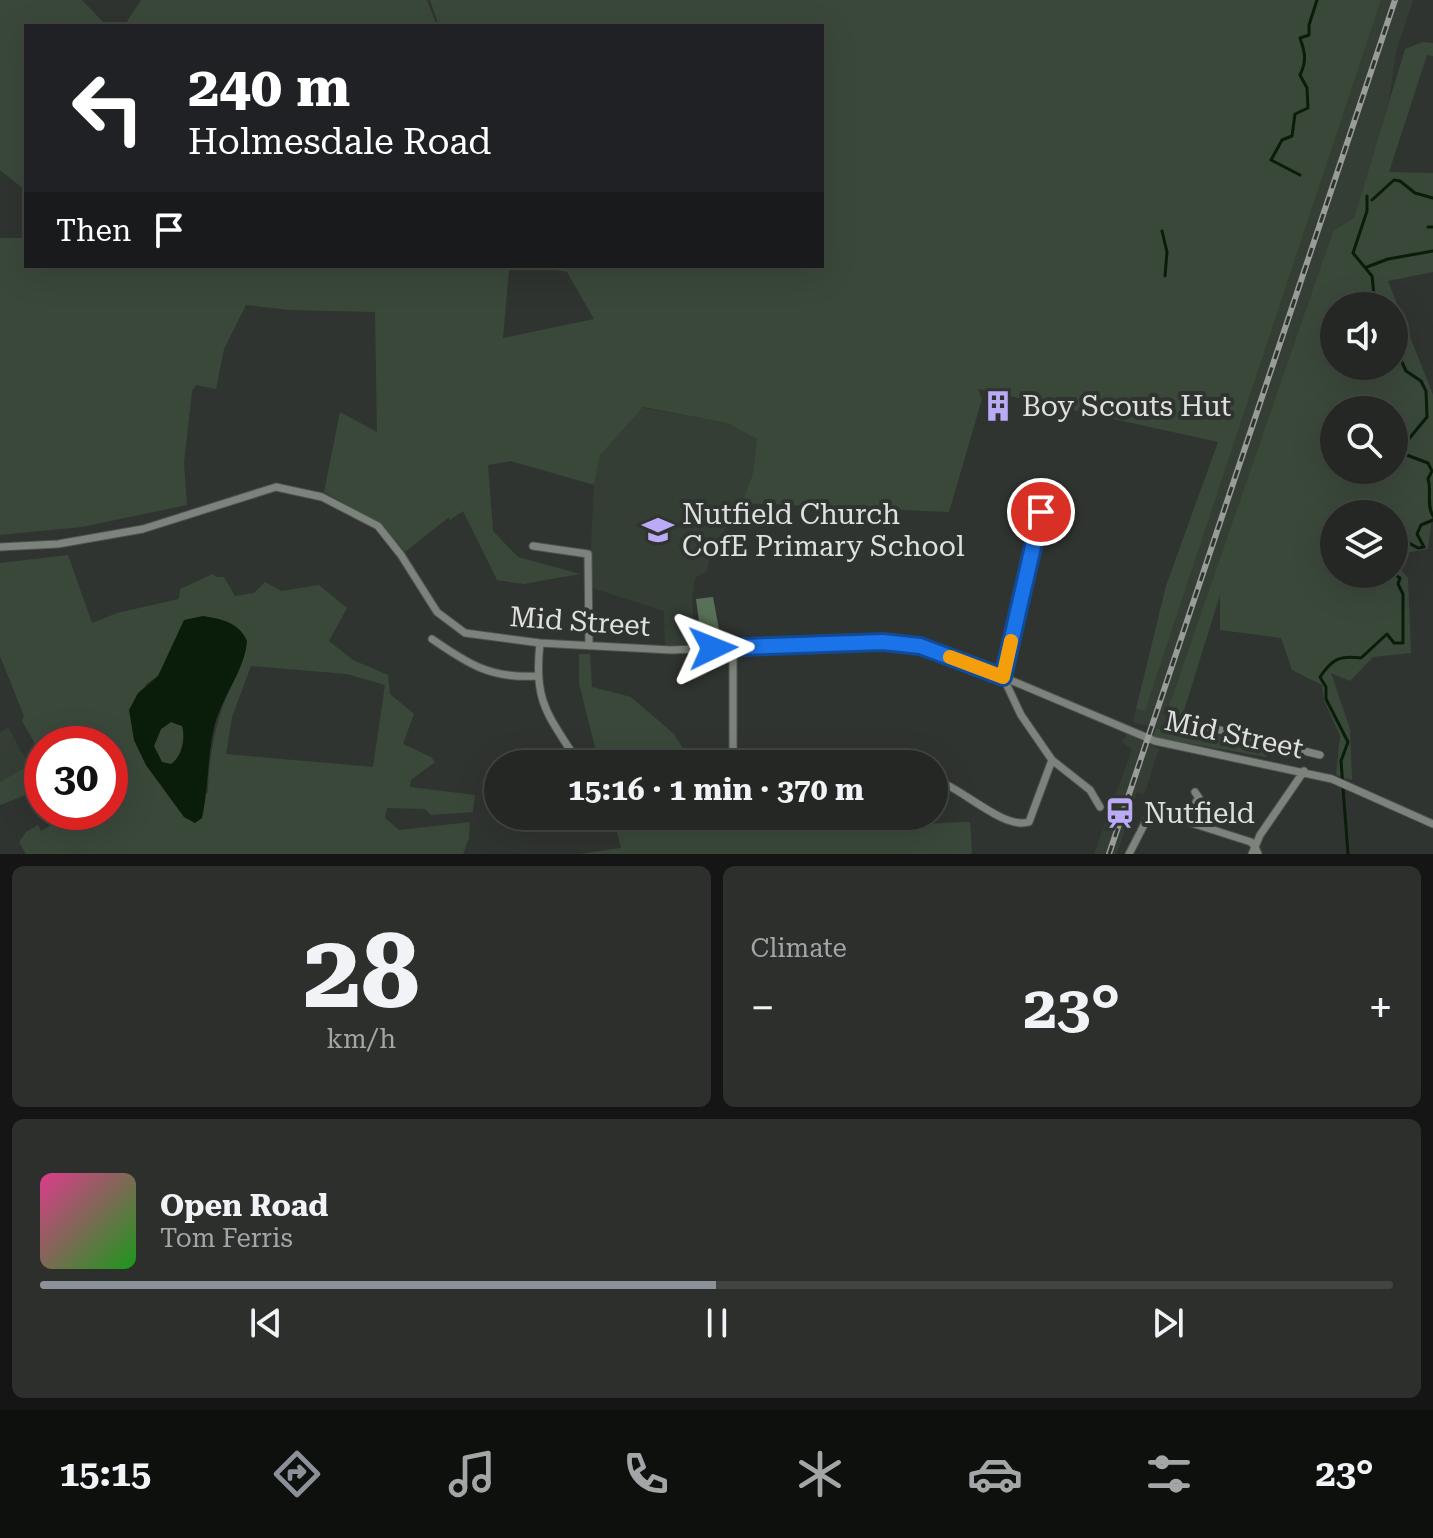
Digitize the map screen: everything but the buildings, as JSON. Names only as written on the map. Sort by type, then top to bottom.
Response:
[{"type":"street","name":"Mid Street","points":[[0,547],[58,544],[143,529],[276,487],[322,497],[378,526],[401,555],[437,612],[465,633],[540,643],[671,650],[883,642],[920,646],[1155,741],[1269,763],[1332,779],[1433,824]]},
{"type":"street","points":[[1041,512],[1003,677],[1015,704],[1052,760],[1090,790],[1100,807]]},
{"type":"street","points":[[533,546],[588,554],[589,646]]},
{"type":"street","points":[[432,639],[486,672],[537,676]]},
{"type":"street","points":[[540,643],[538,690],[545,710],[570,750]]},
{"type":"street","points":[[733,647],[733,750]]},
{"type":"street","points":[[1184,721],[1320,755]]},
{"type":"street","points":[[1269,763],[1279,745]]},
{"type":"street","points":[[948,785],[961,790],[994,814],[1023,824],[1029,822],[1052,760]]},
{"type":"street","points":[[1255,852],[1260,835],[1304,771]]},
{"type":"street","points":[[1183,820],[1199,798],[1195,792]]},
{"type":"street","points":[[1129,854],[1146,821],[1160,813],[1251,842],[1255,852]]},
{"type":"shaded area","points":[[0,0],[82,0],[105,24],[24,24],[24,189],[0,170]]},
{"type":"shaded area","points":[[141,0],[427,0],[436,24],[125,24]]},
{"type":"shaded area","points":[[430,0],[1381,0],[1145,711],[1136,709],[1166,586],[1218,442],[978,389],[982,399],[949,512],[742,503],[753,473],[757,439],[727,423],[643,407],[600,455],[594,485],[511,461],[488,465],[493,531],[518,557],[580,574],[524,584],[497,580],[463,511],[450,520],[449,517],[405,552],[380,523],[324,492],[340,412],[377,432],[375,312],[290,310],[246,305],[224,349],[216,389],[196,385],[192,391],[184,463],[187,505],[82,527],[0,535],[0,238],[24,238],[24,268],[520,268],[509,270],[503,338],[594,319],[567,272],[545,268],[824,268],[824,24],[438,24]]},
{"type":"shaded area","points":[[1381,0],[1413,0],[1397,48],[1388,105],[1354,218],[1333,231],[1161,729],[1133,722],[1136,709],[1145,710]]},
{"type":"shaded area","points":[[1423,42],[1433,43],[1433,56],[1427,55],[1389,172],[1433,173],[1433,272],[1388,281],[1392,292],[1320,292],[1320,380],[1408,380],[1408,332],[1433,395],[1433,509],[1428,549],[1408,553],[1408,500],[1320,500],[1320,588],[1408,588],[1408,578],[1411,653],[1373,657],[1350,681],[1331,673],[1350,729],[1352,780],[1336,775],[1340,736],[1324,700],[1322,685],[1292,670],[1281,638],[1220,630],[1220,595],[1181,720],[1183,727],[1268,748],[1266,757],[1153,737],[1156,728],[1161,729],[1333,231],[1354,218],[1405,49]]},
{"type":"shaded area","name":"Nutfield Church CofE Primary School","points":[[611,402],[727,423],[757,439],[753,473],[739,510],[713,546],[707,571],[695,578],[692,600],[696,649],[665,649],[664,611],[589,587],[594,485]]},
{"type":"shaded area","points":[[68,555],[92,623],[117,613],[179,599],[180,589],[213,574],[224,577],[235,596],[254,593],[265,582],[281,591],[319,585],[347,608],[329,641],[353,660],[388,675],[390,694],[414,714],[403,744],[435,762],[411,780],[410,787],[475,795],[473,812],[431,815],[425,809],[387,808],[385,818],[399,830],[470,822],[469,838],[463,854],[26,854],[19,842],[29,830],[128,830],[128,726],[25,726],[22,721],[24,716],[0,656],[0,563]],"holes":[[[246,649],[231,684],[211,754],[208,792],[184,817],[146,765],[134,740],[146,684],[158,676],[168,659]],[[251,666],[347,674],[385,685],[373,767],[226,754],[232,717]]]},
{"type":"shaded area","points":[[203,616],[223,620],[239,630],[247,641],[242,662],[215,724],[202,818],[195,823],[184,817],[146,765],[134,740],[129,710],[138,693],[158,676],[184,620]],"holes":[[[171,722],[182,726],[183,741],[178,757],[171,764],[162,762],[154,746],[161,729]]]},
{"type":"shaded area","points":[[579,654],[590,654],[592,687],[631,697],[674,734],[684,750],[596,750],[579,683]]},
{"type":"shaded area","points":[[171,722],[182,726],[183,736],[180,752],[171,764],[162,763],[154,746],[161,729]]},
{"type":"shaded area","points":[[8,727],[24,756],[24,796],[0,805],[0,732]]},
{"type":"shaded area","points":[[1127,734],[1159,749],[1144,795],[1137,792],[1117,854],[1094,854],[1132,749],[1122,742]]},
{"type":"shaded area","points":[[24,768],[24,796],[0,805],[0,782]]},
{"type":"shaded area","points":[[970,822],[972,851],[971,854],[579,854],[621,848],[616,830],[948,830],[948,823]]},
{"type":"waterway","points":[[1300,175],[1271,160],[1282,140],[1292,136],[1295,114],[1308,108],[1307,88],[1300,75],[1304,65],[1300,38],[1309,35],[1317,0]]},
{"type":"waterway","points":[[1372,200],[1394,180],[1415,193],[1433,198]]},
{"type":"waterway","points":[[1367,196],[1367,211],[1353,253],[1372,276],[1374,292]]},
{"type":"waterway","points":[[1428,227],[1433,227]]},
{"type":"waterway","points":[[1162,231],[1167,252],[1165,276]]},
{"type":"waterway","points":[[1367,267],[1388,259],[1433,251]]},
{"type":"waterway","points":[[1408,372],[1421,381],[1426,391],[1427,417],[1403,446],[1404,454],[1428,463],[1432,471],[1428,479],[1433,516]]},
{"type":"waterway","points":[[1408,543],[1424,547],[1417,534],[1421,525],[1433,520]]},
{"type":"waterway","points":[[1348,854],[1341,761],[1348,742],[1326,699],[1326,687],[1320,677],[1337,660],[1361,658],[1387,634],[1394,643],[1403,643],[1403,594],[1400,588]]},
{"type":"railway","points":[[1109,854],[1395,0]]},
{"type":"slow traffic","points":[[950,657],[1003,677],[1011,641]]},
{"type":"place","name":"Boy Scouts Hut","points":[[998,406]]},
{"type":"place","name":"Nutfield Church CofE Primary School","points":[[658,530]]},
{"type":"place","name":"Nutfield","points":[[1120,813]]},
{"type":"route","points":[[713,648],[883,642],[920,646],[1003,677],[1041,512]]}]
